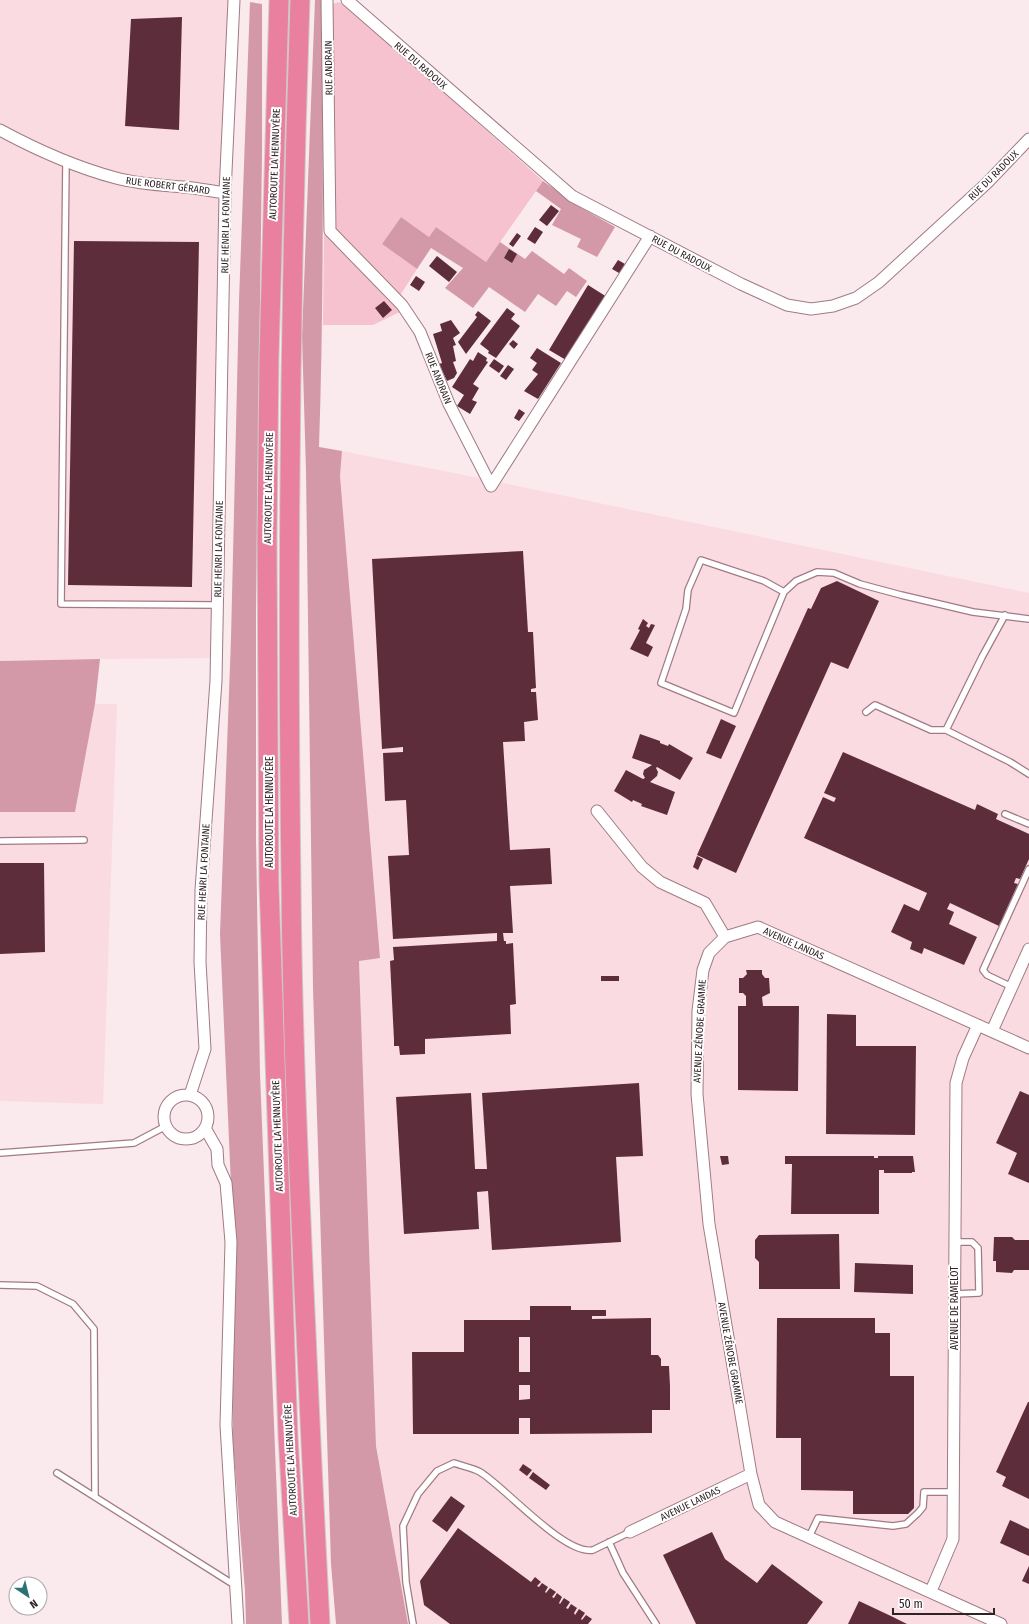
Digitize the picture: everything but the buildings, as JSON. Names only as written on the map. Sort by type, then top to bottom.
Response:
[{"type":"highway","name":"AUTOROUTE LA HENNUYÈRE","points":[[279,0],[270,325],[268,484],[269,885],[288,1436],[299,1624]]},
{"type":"highway","name":"AUTOROUTE LA HENNUYÈRE","points":[[300,0],[294,173],[289,549],[291,876],[299,1165],[321,1622]]},
{"type":"street","name":"RUE HENRI LA FONTAINE","points":[[190,1095],[205,1049],[200,962],[201,890],[216,681],[225,192],[234,0]]},
{"type":"street","name":"RUE ANDRAIN","points":[[327,0],[330,231],[402,305],[420,332],[450,404],[491,486],[650,236]]},
{"type":"street","name":"RUE DU RADOUX","points":[[347,0],[572,196],[741,284],[787,305],[811,309],[833,306],[856,298],[879,282],[987,183],[1029,139]]},
{"type":"street","name":"RUE ROBERT GÉRARD","points":[[0,130],[38,150],[66,162],[117,178],[155,185],[225,192]]},
{"type":"street","points":[[597,811],[642,867],[660,882],[706,903],[725,937]]},
{"type":"street","name":"AVENUE LANDAS","points":[[725,937],[758,927],[1029,1048]]},
{"type":"street","name":"AVENUE ZÉNOBE GRAMME","points":[[725,937],[709,953],[703,970],[698,1011],[697,1094],[709,1224],[751,1474],[759,1505],[775,1522],[931,1591],[1001,1624]]},
{"type":"street","points":[[992,1031],[1029,949]]},
{"type":"street","name":"AVENUE DE RAMELOT","points":[[931,1591],[953,1539],[956,1083],[963,1058],[978,1025]]},
{"type":"street","points":[[190,1095],[201,1100],[205,1105],[208,1116],[206,1128],[196,1137],[182,1138],[176,1136],[166,1126],[164,1120],[167,1106],[177,1097],[190,1095]]},
{"type":"street","points":[[206,1128],[217,1149],[218,1165],[226,1183],[231,1242],[226,1425],[238,1624]]},
{"type":"street","name":"AVENUE LANDAS","points":[[630,1532],[751,1474]]},
{"type":"lane","points":[[66,162],[61,604],[217,605]]},
{"type":"lane","points":[[784,592],[764,581],[701,560],[688,590],[686,609],[661,683],[734,713],[784,592],[796,581],[817,572],[834,573],[860,584],[973,612],[1029,619]]},
{"type":"lane","points":[[946,730],[982,657],[1005,615]]},
{"type":"lane","points":[[866,712],[875,705],[931,730],[946,730],[1010,762],[1029,774]]},
{"type":"lane","points":[[1005,814],[1029,824]]},
{"type":"lane","points":[[0,841],[84,840]]},
{"type":"lane","points":[[1012,987],[987,975],[984,970],[1029,870]]},
{"type":"lane","points":[[0,1153],[134,1143],[166,1126]]},
{"type":"lane","points":[[954,1242],[972,1242],[978,1248],[979,1293],[954,1294]]},
{"type":"lane","points":[[0,1285],[37,1286],[73,1304],[94,1328],[95,1497]]},
{"type":"lane","points":[[413,1624],[406,1582],[403,1526],[418,1494],[437,1471],[454,1463],[480,1472],[546,1527],[572,1545],[593,1550],[630,1532]]},
{"type":"lane","points":[[57,1473],[236,1586]]},
{"type":"lane","points":[[809,1538],[818,1518],[893,1526],[906,1524],[923,1507],[924,1492],[954,1492]]},
{"type":"lane","points":[[609,1542],[623,1573],[656,1624]]},
{"type":"shaded area","points":[[0,0],[230,0],[219,658],[0,661]]},
{"type":"shaded area","points":[[315,0],[322,0],[323,168],[319,447],[342,451],[340,476],[380,958],[359,961],[376,1446],[408,1624],[336,1624],[331,1564],[313,988],[306,471],[302,336]]},
{"type":"shaded area","points":[[250,2],[262,4],[262,152],[256,606],[256,841],[260,1074],[282,1624],[246,1624],[245,1591],[233,1443],[233,1231],[220,934],[231,639],[239,301]]},
{"type":"shaded area","points":[[339,2],[388,42],[543,181],[486,262],[436,227],[429,237],[401,217],[382,244],[417,269],[399,297],[337,231],[334,220],[333,4]]},
{"type":"shaded area","points":[[543,181],[578,206],[615,227],[597,257],[577,247],[581,239],[552,225],[561,209],[536,191]]},
{"type":"shaded area","points":[[401,217],[429,237],[436,227],[486,262],[500,242],[525,259],[532,251],[564,274],[569,268],[587,281],[576,297],[567,291],[556,306],[538,294],[525,312],[489,287],[473,308],[445,288],[463,268],[431,248],[417,269],[382,244]]},
{"type":"shaded area","points":[[324,234],[402,311],[373,325],[323,325]]},
{"type":"shaded area","points":[[342,451],[479,478],[1029,593],[1029,1624],[408,1624],[376,1446],[359,960],[380,958],[340,476]]},
{"type":"shaded area","points":[[100,659],[95,704],[75,812],[0,812],[0,661]]},
{"type":"shaded area","points":[[95,704],[117,704],[103,1104],[0,1101],[0,812],[75,812]]}]
